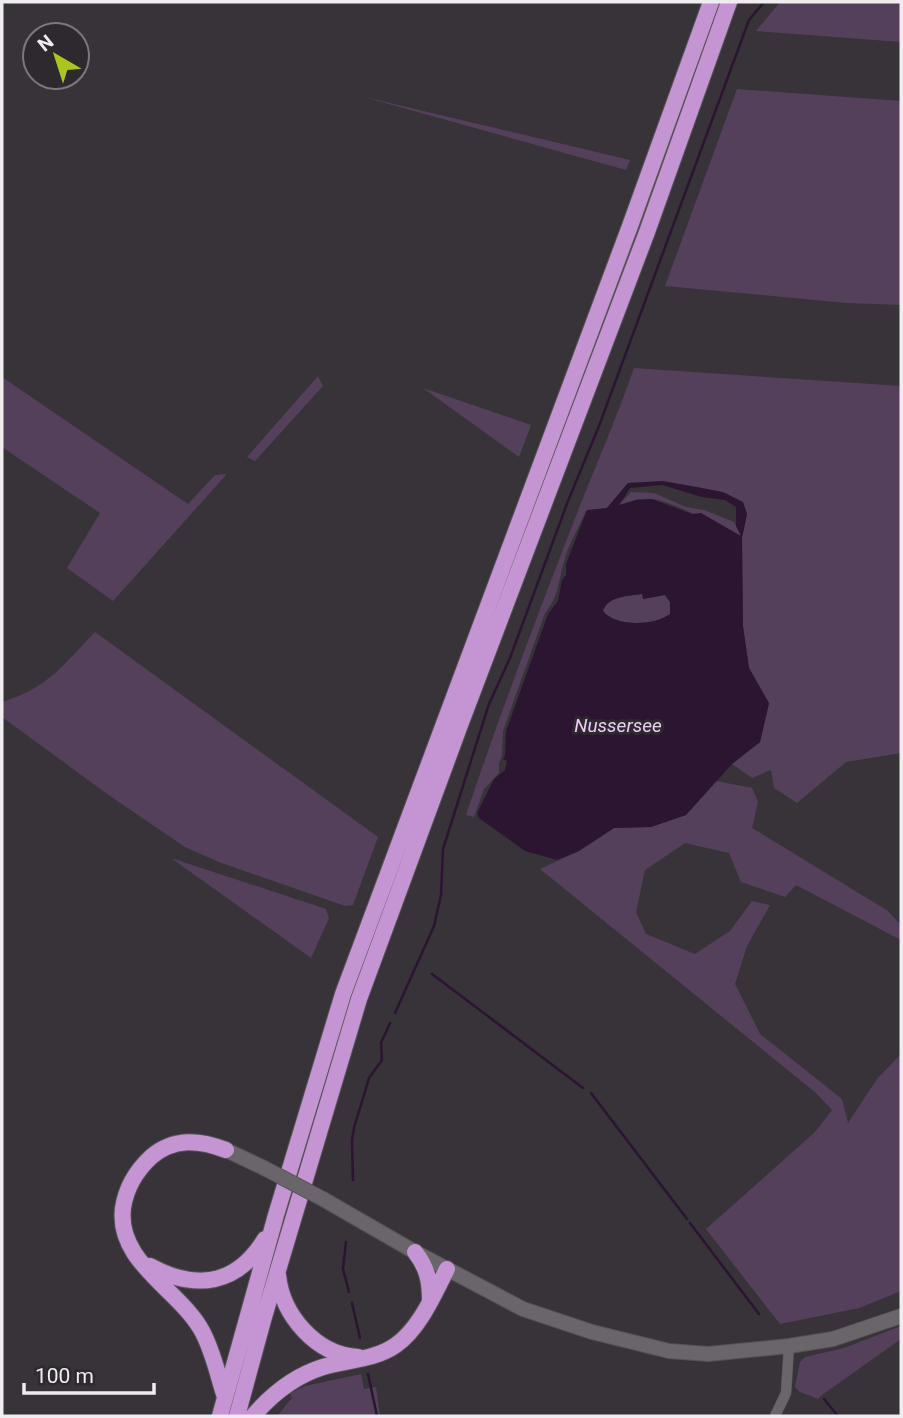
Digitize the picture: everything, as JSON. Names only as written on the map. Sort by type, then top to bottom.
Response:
[{"type":"highway","points":[[220,1416],[276,1215],[343,994],[621,251],[711,2]]},
{"type":"highway","points":[[237,1416],[359,999],[460,724],[647,232],[729,2]]},
{"type":"highway","points":[[225,1397],[203,1331],[189,1311],[141,1262],[126,1237],[122,1216],[125,1196],[134,1177],[159,1150],[191,1141],[208,1143],[226,1150]]},
{"type":"highway","points":[[141,1262],[164,1274],[184,1280],[212,1281],[234,1272],[249,1261],[264,1241],[276,1215]]},
{"type":"highway","points":[[415,1252],[428,1275],[430,1300]]},
{"type":"highway","points":[[253,1416],[269,1398],[296,1378],[322,1367],[368,1358],[395,1346],[408,1334],[447,1269]]},
{"type":"highway","points":[[278,1270],[279,1287],[286,1306],[300,1327],[324,1347],[350,1357],[368,1358]]},
{"type":"main road","points":[[226,1150],[323,1199],[415,1252],[523,1309],[592,1332],[669,1351],[734,1352],[789,1346],[833,1339],[901,1316]]},
{"type":"street","points":[[775,1416],[786,1393],[789,1346]]},
{"type":"shaded area","points":[[780,2],[901,2],[901,42],[756,31]]},
{"type":"shaded area","points":[[737,89],[901,101],[901,305],[846,303],[665,286]]},
{"type":"shaded area","points":[[360,96],[630,160],[626,170]]},
{"type":"shaded area","points":[[634,368],[901,386],[901,753],[846,762],[797,803],[774,788],[771,770],[752,778],[732,764],[760,742],[769,704],[749,668],[743,626],[742,538],[683,509],[659,501],[642,499],[618,506],[631,492],[654,493],[686,507],[704,510],[734,522],[742,537],[747,514],[743,502],[715,491],[687,485],[628,483],[607,508],[586,511],[568,549],[556,595],[545,613],[503,731],[499,773],[484,789],[474,817],[466,815],[536,619]]},
{"type":"shaded area","points":[[318,376],[323,386],[255,461],[247,457]]},
{"type":"shaded area","points":[[2,377],[188,504],[215,475],[227,474],[113,601],[67,568],[100,513],[2,447]]},
{"type":"shaded area","points":[[423,388],[531,425],[519,457]]},
{"type":"shaded area","points":[[643,594],[643,599],[665,595],[670,602],[670,614],[654,621],[635,623],[616,620],[603,611],[609,602],[625,596]]},
{"type":"shaded area","points":[[95,632],[378,837],[353,905],[345,906],[219,862],[185,847],[2,717],[2,702],[31,690],[54,674]]},
{"type":"shaded area","points":[[716,781],[752,788],[758,802],[752,828],[888,911],[901,925],[901,940],[796,885],[785,897],[741,882],[729,853],[685,843],[645,870],[636,912],[646,934],[695,954],[730,931],[752,901],[770,905],[747,946],[735,984],[760,1034],[842,1099],[848,1123],[877,1079],[901,1054],[901,1291],[859,1308],[780,1324],[706,1229],[815,1132],[832,1110],[816,1093],[540,869],[579,851],[614,828],[651,827],[686,815]]},
{"type":"shaded area","points":[[171,858],[326,909],[329,918],[311,958]]},
{"type":"shaded area","points":[[901,1326],[901,1339],[818,1399],[800,1392],[795,1387],[800,1362],[805,1357],[844,1348]]},
{"type":"shaded area","points":[[361,1374],[364,1389],[376,1387],[380,1416],[277,1416],[292,1398],[290,1393],[305,1386]]},
{"type":"water","name":"Nussersee","points":[[663,481],[723,492],[743,502],[747,514],[742,538],[743,626],[749,668],[769,703],[760,742],[732,764],[686,815],[651,827],[614,828],[579,851],[557,860],[525,851],[479,818],[477,813],[494,779],[505,770],[507,761],[503,759],[506,731],[548,614],[558,601],[562,580],[566,575],[566,564],[587,510],[607,508],[628,483]],"holes":[[[662,485],[702,497],[725,500],[736,507],[736,526],[741,536],[701,513],[692,514],[652,499],[619,505],[630,488]],[[642,594],[643,599],[665,595],[670,602],[670,614],[654,621],[635,623],[616,620],[603,611],[609,602]]]},
{"type":"waterway","points":[[395,1013],[434,926],[441,895],[443,849],[489,704],[510,658],[599,426],[749,20],[764,2]]},
{"type":"waterway","points":[[432,974],[583,1088]]},
{"type":"waterway","points":[[353,1180],[354,1128],[369,1078],[382,1060],[381,1043],[390,1023]]},
{"type":"waterway","points":[[591,1093],[687,1219]]},
{"type":"waterway","points":[[690,1223],[759,1314]]},
{"type":"waterway","points":[[346,1242],[343,1269],[349,1292]]},
{"type":"waterway","points":[[352,1303],[360,1338]]},
{"type":"waterway","points":[[368,1374],[377,1416]]},
{"type":"waterway","points":[[824,1399],[838,1416]]}]
